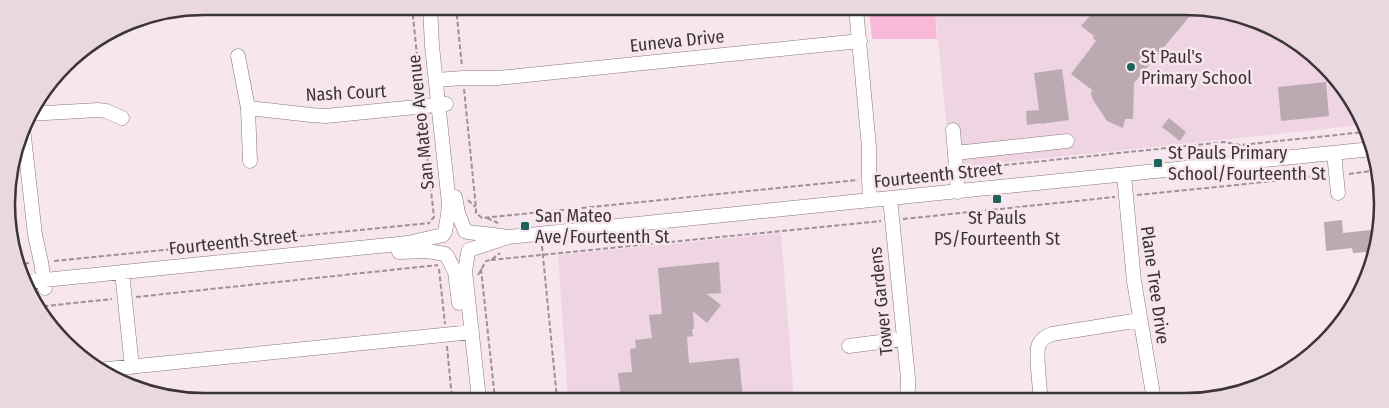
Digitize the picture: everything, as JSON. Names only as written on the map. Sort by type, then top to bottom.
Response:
[{"type":"street","name":"San Mateo Avenue","points":[[430,15],[440,84]]},
{"type":"street","name":"San Mateo Avenue","points":[[436,15],[449,204],[444,233]]},
{"type":"street","name":"Tower Gardens","points":[[857,15],[873,178],[880,199],[892,220],[907,393]]},
{"type":"street","name":"Euneva Drive","points":[[440,84],[860,41]]},
{"type":"street","points":[[238,56],[248,108],[250,160]]},
{"type":"street","name":"Nash Court","points":[[248,108],[326,116],[442,105]]},
{"type":"street","name":"San Mateo Avenue","points":[[442,105],[456,204],[466,231]]},
{"type":"street","points":[[38,113],[89,109],[106,111],[122,118]]},
{"type":"street","points":[[953,130],[958,192]]},
{"type":"street","points":[[955,153],[1067,141]]},
{"type":"street","points":[[25,144],[38,263],[36,285]]},
{"type":"street","name":"Fourteenth Street","points":[[466,231],[508,237],[1366,150]]},
{"type":"street","points":[[1334,153],[1338,193]]},
{"type":"street","name":"Plane Tree Drive","points":[[1124,175],[1140,320],[1153,393]]},
{"type":"street","points":[[469,393],[467,332],[465,271],[471,241],[466,231],[452,228],[444,233],[440,243],[455,272],[467,332],[478,393]]},
{"type":"street","name":"Fourteenth Street","points":[[36,285],[408,243],[444,233]]},
{"type":"street","name":"Fourteenth Street","points":[[468,251],[508,237]]},
{"type":"street","name":"Fourteenth Street","points":[[123,276],[408,251],[427,251],[446,255]]},
{"type":"street","points":[[446,255],[456,258],[464,256],[468,251]]},
{"type":"street","points":[[123,276],[132,367]]},
{"type":"street","points":[[1040,393],[1038,348],[1042,340],[1047,336],[1140,320]]},
{"type":"street","points":[[111,369],[467,332]]},
{"type":"street","points":[[849,346],[903,339]]},
{"type":"path","points":[[413,15],[434,218],[425,227]]},
{"type":"path","points":[[457,15],[476,213],[482,218],[1224,142],[1240,145],[1360,133]]},
{"type":"path","points":[[494,393],[481,269],[486,261],[1371,171]]},
{"type":"path","points":[[25,264],[429,223]]},
{"type":"path","points":[[541,234],[556,393]]},
{"type":"path","points":[[45,306],[439,265],[440,272]]},
{"type":"shaded area","points":[[870,15],[935,15],[937,39],[872,39]]},
{"type":"shaded area","name":"St Paul's Primary School","points":[[936,15],[1197,15],[1234,21],[1269,34],[1310,62],[1335,89],[1357,125],[951,168]]},
{"type":"shaded area","points":[[781,233],[794,393],[568,393],[558,255]]},
{"type":"building","points":[[1091,15],[1191,15],[1134,83],[1133,119],[1125,119],[1123,128],[1107,121],[1093,100],[1092,90],[1071,74],[1096,41],[1093,38],[1094,36],[1081,26]]},
{"type":"building","points":[[1062,69],[1069,120],[1027,125],[1026,111],[1039,110],[1034,73]]},
{"type":"building","points":[[1326,82],[1329,116],[1281,121],[1278,87]]},
{"type":"building","points":[[1169,118],[1186,132],[1180,141],[1162,127]]},
{"type":"building","points":[[1342,220],[1343,233],[1372,230],[1367,255],[1367,252],[1353,253],[1352,248],[1326,251],[1324,222]]},
{"type":"building","points":[[719,262],[721,293],[707,294],[721,305],[707,323],[693,311],[693,336],[687,337],[689,363],[739,358],[742,393],[620,393],[618,373],[632,372],[630,349],[636,348],[635,340],[652,338],[649,315],[662,314],[658,268]]},
{"type":"place","name":"St Paul's Primary School","points":[[1131,67]]},
{"type":"place","name":"St Pauls Primary School/Fourteenth St","points":[[1158,163]]},
{"type":"place","name":"St Pauls PS/Fourteenth St","points":[[997,199]]},
{"type":"place","name":"San Mateo Ave/Fourteenth St","points":[[525,226]]}]
